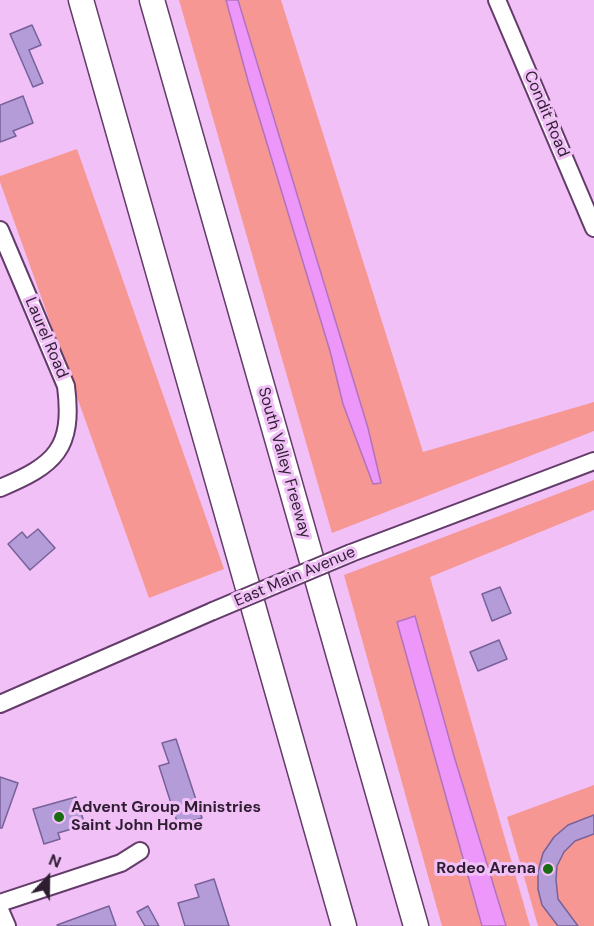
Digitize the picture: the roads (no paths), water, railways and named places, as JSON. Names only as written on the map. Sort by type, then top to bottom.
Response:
[{"type":"highway","points":[[81,0],[344,926]]},
{"type":"highway","name":"South Valley Freeway","points":[[152,0],[416,926]]},
{"type":"street","name":"Condit Road","points":[[497,0],[594,228]]},
{"type":"street","name":"Laurel Road","points":[[0,230],[66,386],[69,410],[65,436],[54,456],[33,474],[0,488]]},
{"type":"street","name":"East Main Avenue","points":[[0,704],[351,553],[594,461]]},
{"type":"street","points":[[0,903],[122,863],[140,850]]},
{"type":"street","points":[[0,910],[7,926]]},
{"type":"place","name":"Advent Group Ministries Saint John Home","points":[[59,817]]},
{"type":"place","name":"Rodeo Arena","points":[[548,869]]}]
